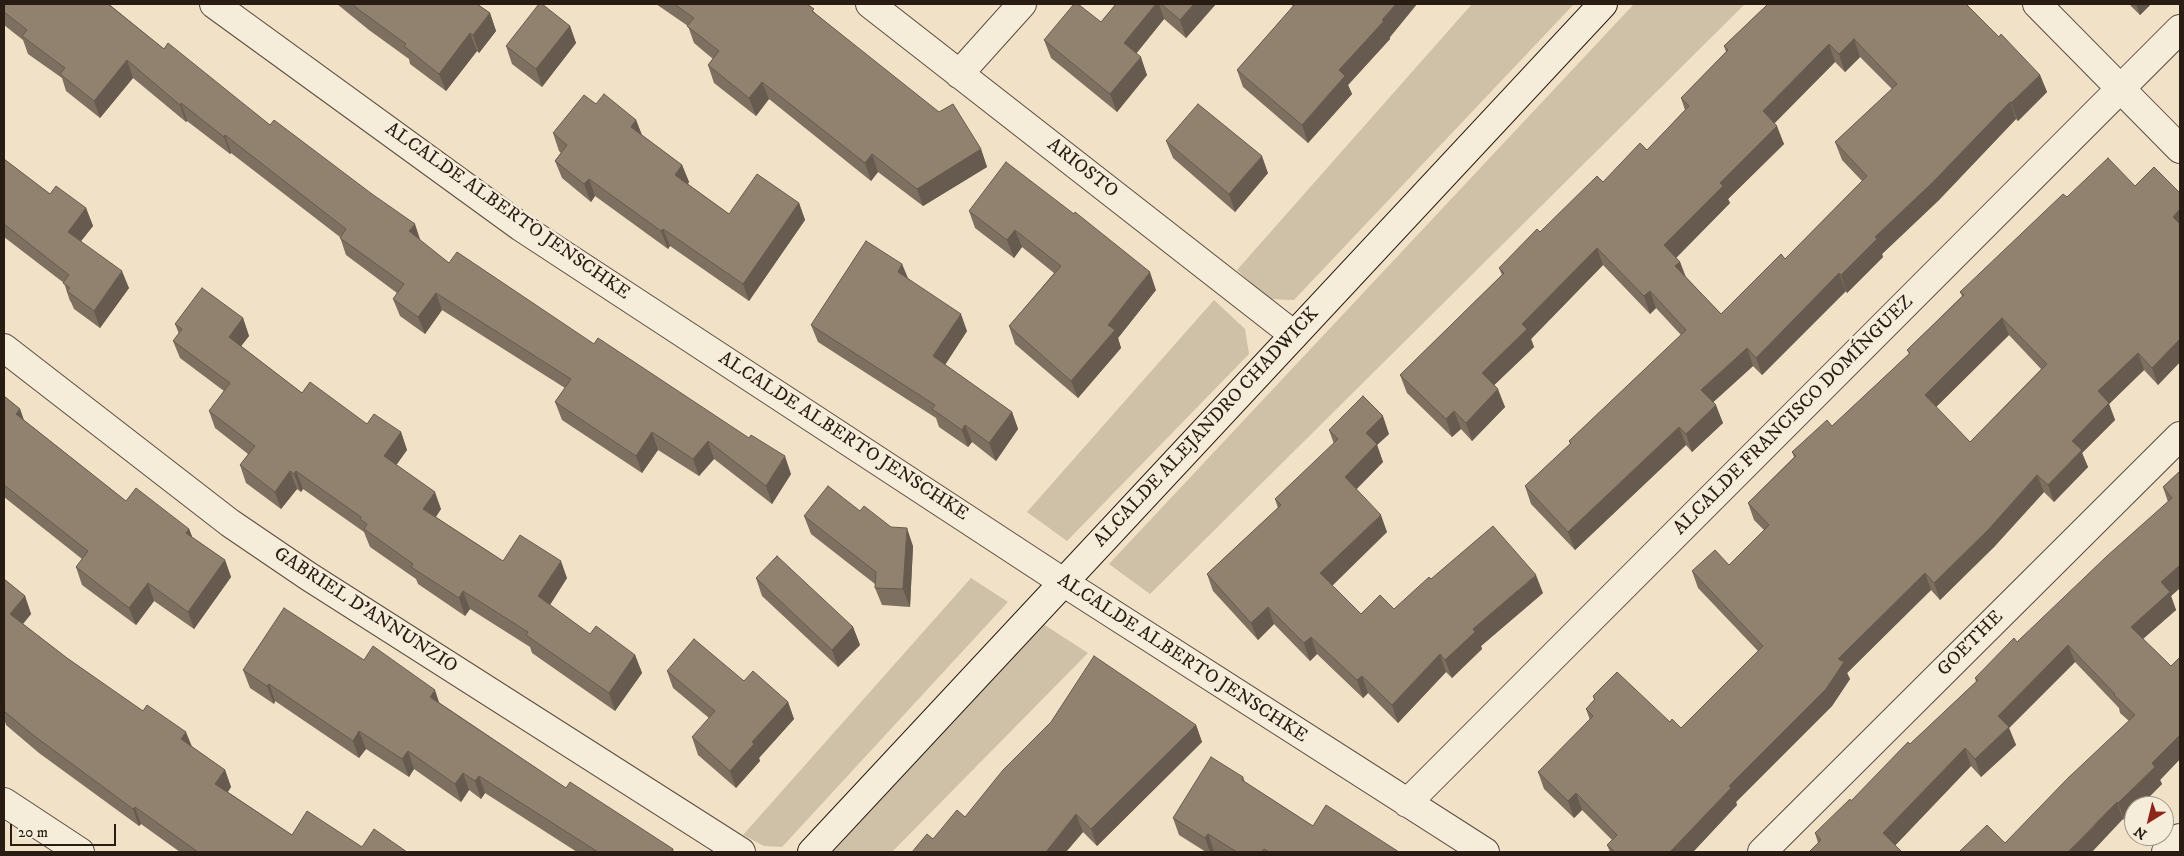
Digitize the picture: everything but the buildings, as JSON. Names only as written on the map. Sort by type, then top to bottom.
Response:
[{"type":"street","name":"ALCALDE ALBERTO JENSCHKE","points":[[214,4],[521,227],[1063,582],[1484,852]]},
{"type":"street","name":"ARIOSTO","points":[[870,4],[1294,335]]},
{"type":"street","points":[[959,74],[1022,4]]},
{"type":"street","name":"ALCALDE ALEJANDRO CHADWICK","points":[[812,852],[1603,4]]},
{"type":"street","points":[[2037,4],[2180,149]]},
{"type":"street","name":"ALCALDE FRANCISCO DOMÍNGUEZ","points":[[1407,803],[2180,29]]},
{"type":"street","name":"GABRIEL D'ANNUNZIO","points":[[4,348],[180,486],[308,576],[741,852]]},
{"type":"street","name":"GOETHE","points":[[1762,852],[2180,436]]},
{"type":"street","points":[[4,802],[80,852]]},
{"type":"street","points":[[2166,852],[2180,838]]},
{"type":"shaded area","points":[[1472,4],[1574,4],[1294,300],[1269,299],[1237,270]]},
{"type":"shaded area","points":[[1634,4],[1745,4],[1150,594],[1109,564]]},
{"type":"shaded area","points":[[1214,300],[1245,329],[1249,354],[1067,541],[1027,512]]},
{"type":"shaded area","points":[[971,578],[1008,602],[782,847],[764,846],[743,835]]},
{"type":"shaded area","points":[[1040,622],[1088,653],[892,852],[833,852]]}]
